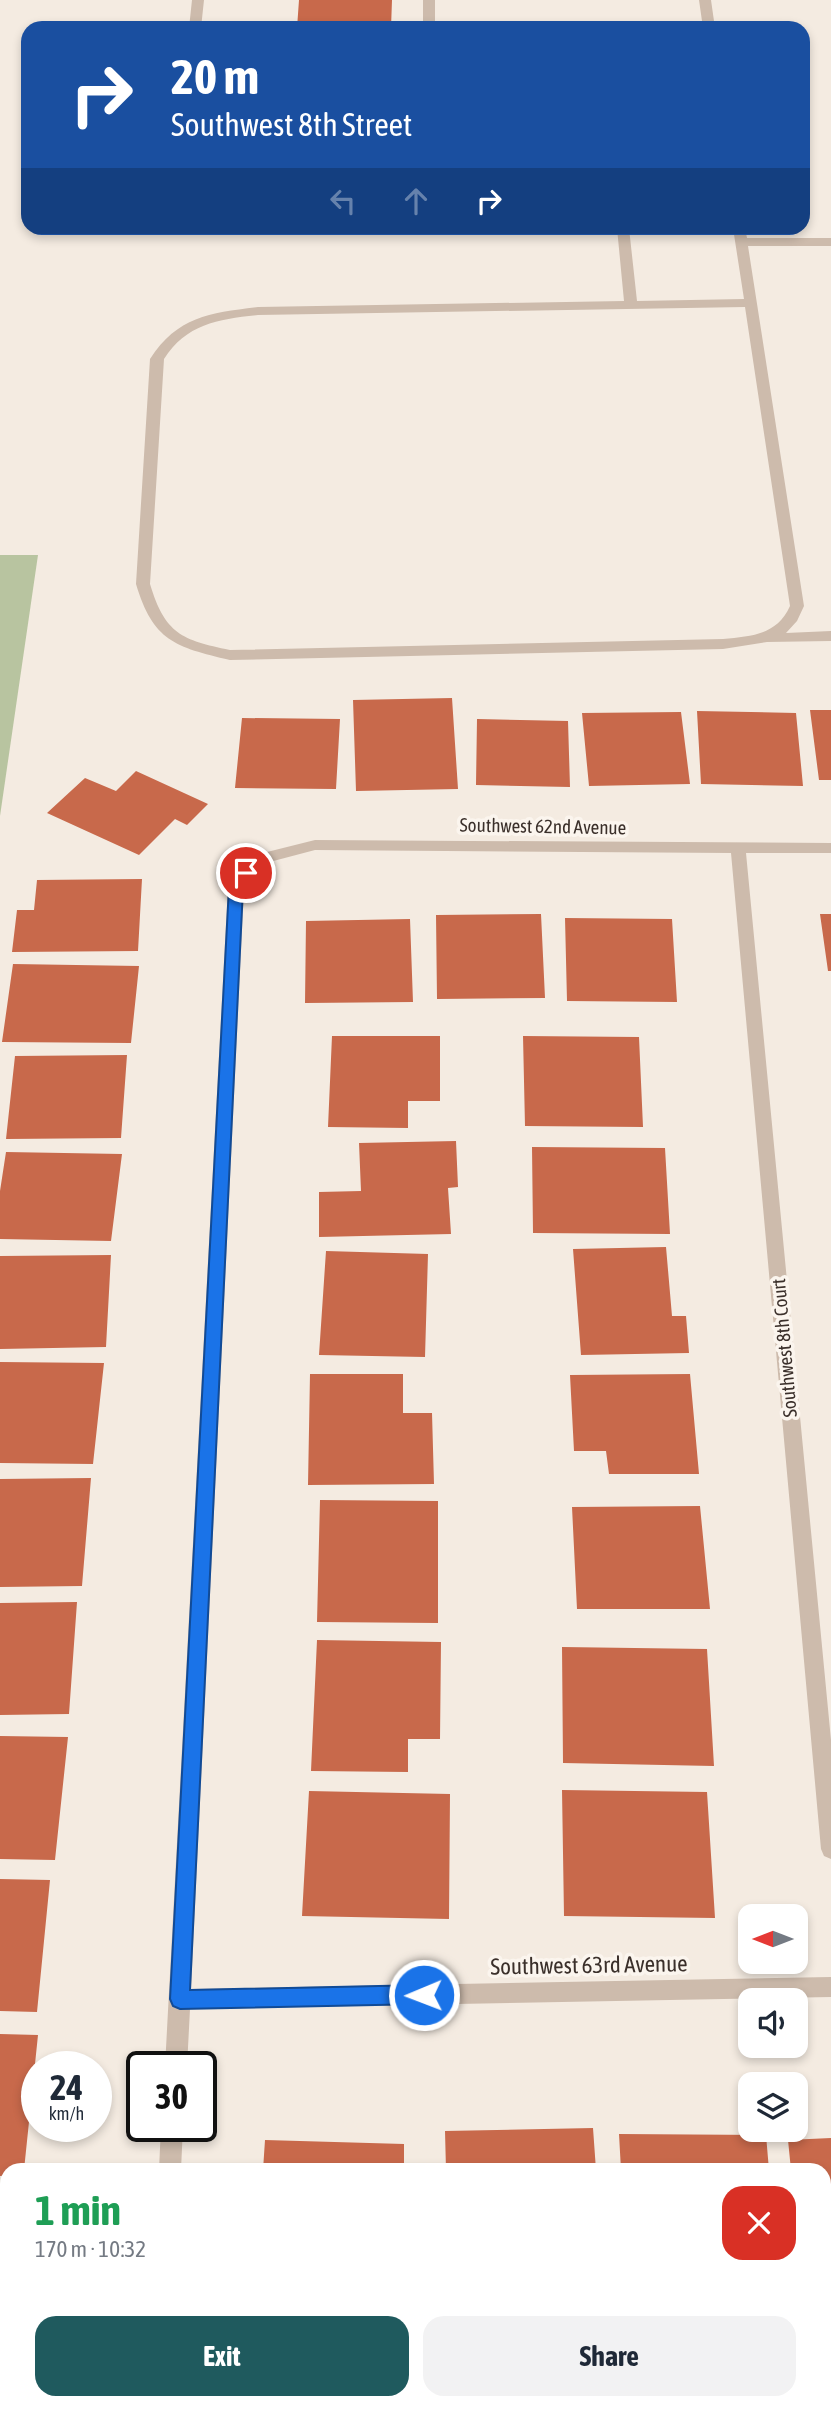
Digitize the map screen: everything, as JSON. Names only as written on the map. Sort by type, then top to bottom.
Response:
[{"type":"street","points":[[196,21],[198,0]]},
{"type":"street","points":[[429,0],[429,21]]},
{"type":"street","points":[[705,0],[708,21]]},
{"type":"street","points":[[624,235],[631,304]]},
{"type":"street","points":[[740,235],[797,606],[792,622],[770,638]]},
{"type":"street","points":[[741,242],[831,242]]},
{"type":"street","points":[[750,303],[258,311],[193,322],[166,343],[157,359],[143,584],[151,614],[169,636],[197,648],[230,655],[723,644],[770,638],[831,636]]},
{"type":"street","name":"Southwest 62nd Avenue","points":[[180,1999],[236,887],[257,860],[315,845],[831,848]]},
{"type":"street","name":"Southwest 8th Court","points":[[738,848],[831,1849]]},
{"type":"street","name":"Southwest 63rd Avenue","points":[[180,1999],[831,1987]]},
{"type":"street","points":[[177,2051],[180,1999]]},
{"type":"street","points":[[170,2163],[171,2142]]},
{"type":"green space","points":[[0,555],[38,555],[0,816]]},
{"type":"building","points":[[299,0],[392,0],[391,21],[298,21]]},
{"type":"building","points":[[452,698],[458,789],[356,791],[353,700]]},
{"type":"building","points":[[810,710],[831,710],[831,780],[819,780]]},
{"type":"building","points":[[697,711],[796,713],[803,786],[701,784]]},
{"type":"building","points":[[681,712],[690,784],[589,786],[582,713]]},
{"type":"building","points":[[242,718],[340,719],[336,789],[235,788]]},
{"type":"building","points":[[477,719],[568,721],[570,787],[476,785]]},
{"type":"building","points":[[136,771],[208,804],[187,825],[175,819],[139,855],[47,813],[85,778],[116,791]]},
{"type":"building","points":[[142,879],[138,951],[12,952],[17,910],[34,910],[37,880]]},
{"type":"building","points":[[541,914],[545,998],[437,999],[436,915]]},
{"type":"building","points":[[820,914],[831,914],[831,971],[828,971]]},
{"type":"building","points":[[565,918],[672,919],[677,1002],[567,1001]]},
{"type":"building","points":[[410,919],[413,1002],[305,1003],[306,921]]},
{"type":"building","points":[[13,964],[139,966],[131,1043],[2,1042]]},
{"type":"building","points":[[332,1036],[440,1036],[440,1101],[408,1101],[408,1128],[328,1127]]},
{"type":"building","points":[[523,1036],[639,1037],[643,1127],[525,1126]]},
{"type":"building","points":[[127,1055],[121,1138],[6,1139],[15,1056]]},
{"type":"building","points":[[456,1141],[458,1187],[448,1188],[451,1234],[319,1237],[319,1192],[361,1191],[359,1143]]},
{"type":"building","points":[[532,1147],[665,1148],[670,1234],[533,1233]]},
{"type":"building","points":[[6,1152],[122,1154],[111,1241],[0,1239],[0,1191]]},
{"type":"building","points":[[666,1247],[672,1316],[686,1316],[689,1353],[581,1355],[573,1249]]},
{"type":"building","points":[[326,1251],[428,1254],[425,1357],[319,1355]]},
{"type":"building","points":[[111,1255],[106,1347],[0,1349],[0,1256]]},
{"type":"building","points":[[0,1362],[104,1363],[93,1464],[0,1463]]},
{"type":"building","points":[[310,1374],[403,1374],[403,1413],[432,1413],[434,1484],[308,1485]]},
{"type":"building","points":[[690,1374],[699,1474],[609,1474],[606,1451],[574,1451],[570,1375]]},
{"type":"building","points":[[91,1478],[82,1586],[0,1587],[0,1479]]},
{"type":"building","points":[[320,1500],[438,1501],[438,1623],[317,1622]]},
{"type":"building","points":[[700,1506],[710,1609],[577,1609],[572,1507]]},
{"type":"building","points":[[77,1602],[69,1714],[0,1715],[0,1603]]},
{"type":"building","points":[[317,1640],[441,1642],[440,1739],[408,1739],[408,1772],[311,1771]]},
{"type":"building","points":[[562,1647],[707,1649],[714,1766],[563,1763]]},
{"type":"building","points":[[0,1736],[68,1737],[55,1860],[0,1859]]},
{"type":"building","points":[[562,1790],[707,1792],[715,1918],[564,1916]]},
{"type":"building","points":[[309,1791],[450,1794],[449,1919],[302,1916]]},
{"type":"building","points":[[0,1879],[50,1880],[37,2012],[0,2011]]},
{"type":"building","points":[[0,2034],[38,2035],[36,2051],[21,2051],[21,2142],[27,2142],[25,2163],[0,2163]]},
{"type":"building","points":[[593,2128],[596,2163],[446,2163],[445,2131]]},
{"type":"building","points":[[619,2134],[738,2135],[738,2142],[767,2142],[768,2163],[621,2163]]},
{"type":"building","points":[[831,2138],[831,2163],[790,2163],[788,2142]]},
{"type":"building","points":[[265,2140],[404,2144],[404,2163],[263,2163]]},
{"type":"route","points":[[246,873],[236,887],[180,1999],[424,1995]]}]
